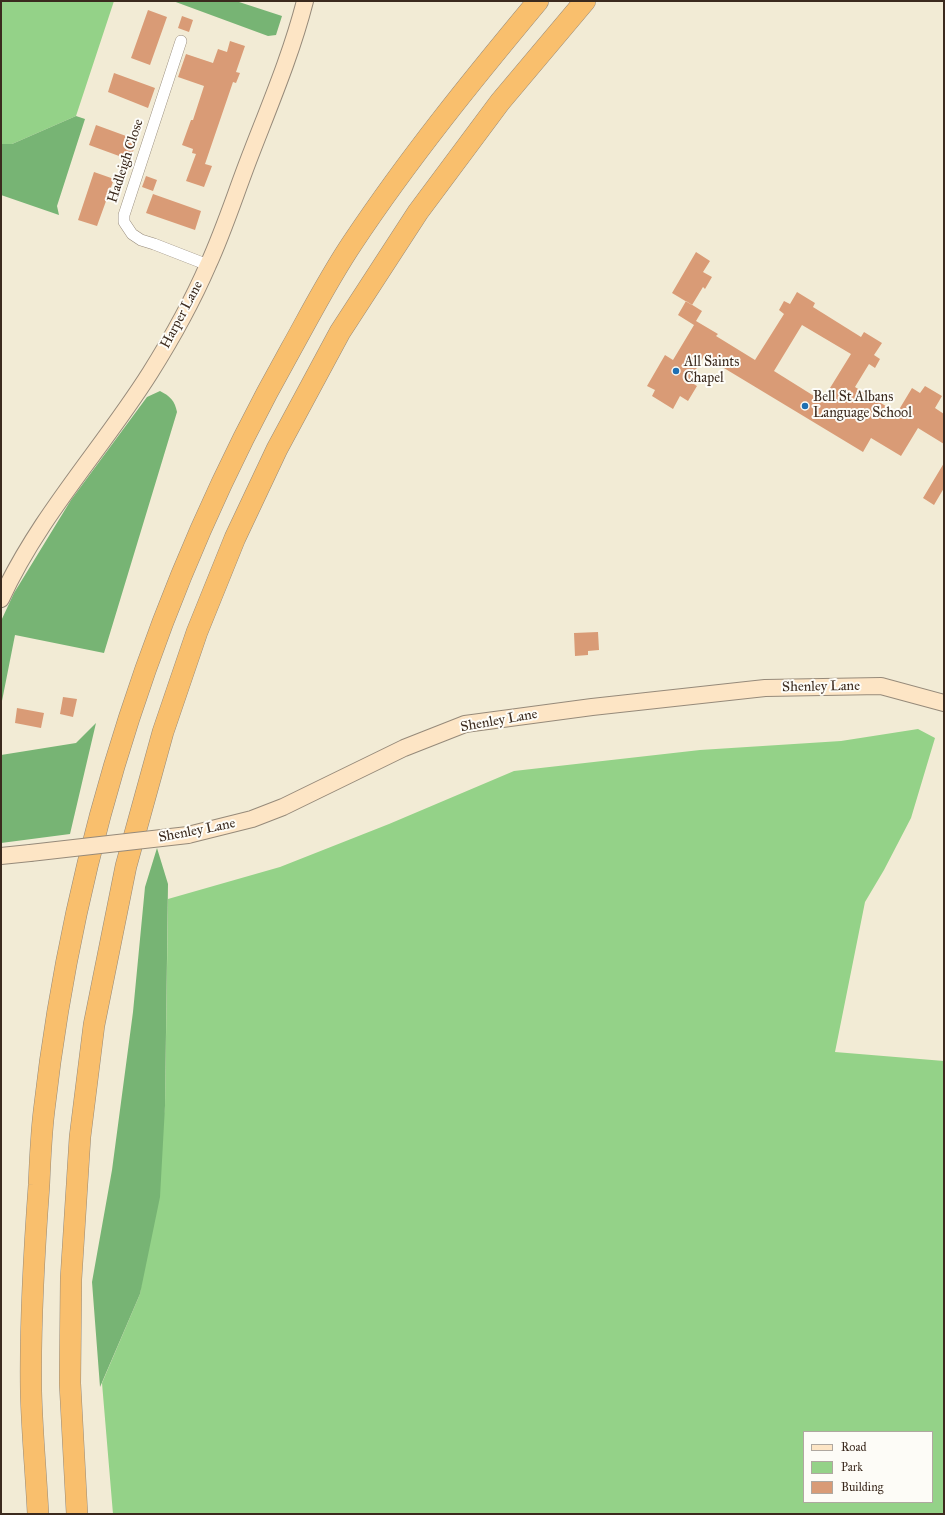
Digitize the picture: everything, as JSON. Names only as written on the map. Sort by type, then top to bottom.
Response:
[{"type":"highway","points":[[38,1514],[32,1377],[33,1255],[44,1113],[59,1002],[76,912],[101,813],[150,654],[203,524],[228,469],[261,402],[350,246],[406,166],[477,74],[538,1]]},
{"type":"highway","points":[[77,1514],[70,1383],[70,1279],[80,1137],[94,1025],[126,866],[163,732],[197,632],[235,538],[277,449],[340,332],[418,212],[500,102],[585,1]]},
{"type":"main road","name":"Harper Lane","points":[[1,599],[34,537],[149,374],[175,331],[208,265],[275,91],[291,47],[305,1]]},
{"type":"main road","name":"Shenley Lane","points":[[1,856],[188,835],[252,819],[283,808],[404,748],[465,724],[592,707],[765,688],[881,686],[944,703]]},
{"type":"street","name":"Hadleigh Close","points":[[181,41],[124,215],[124,222],[132,234],[140,240],[208,265]]},
{"type":"green space","points":[[1,1],[114,1],[76,116],[12,144],[1,144]]},
{"type":"green space","points":[[173,1],[236,1],[282,16],[276,35],[268,36]]},
{"type":"green space","points":[[76,116],[85,119],[57,206],[59,215],[1,195],[1,144],[12,144]]},
{"type":"green space","points":[[160,391],[172,399],[177,412],[104,653],[15,635],[1,706],[1,621],[14,593],[71,500],[147,397]]},
{"type":"green space","points":[[96,723],[70,834],[1,843],[1,755],[76,743]]},
{"type":"green space","points":[[918,729],[935,738],[911,818],[884,870],[865,902],[835,1052],[944,1061],[944,1514],[113,1514],[102,1383],[140,1294],[165,1106],[168,899],[280,867],[389,824],[514,771],[700,750],[841,741]]},
{"type":"green space","points":[[157,848],[168,884],[165,1106],[160,1197],[140,1294],[100,1387],[92,1282],[112,1170],[133,1012],[145,887]]},
{"type":"building","points":[[148,10],[167,17],[150,65],[131,58]]},
{"type":"building","points":[[182,16],[193,20],[189,32],[178,28]]},
{"type":"building","points":[[230,41],[245,46],[236,72],[240,73],[236,83],[233,82],[205,164],[212,166],[204,187],[186,181],[196,154],[192,153],[193,149],[182,145],[191,120],[193,120],[204,86],[178,77],[186,54],[213,63],[218,49],[227,52]]},
{"type":"building","points":[[114,73],[155,88],[148,108],[108,92]]},
{"type":"building","points":[[96,125],[137,140],[130,160],[89,145]]},
{"type":"building","points":[[94,172],[114,179],[97,226],[78,220]]},
{"type":"building","points":[[146,176],[157,180],[153,191],[142,187]]},
{"type":"building","points":[[153,194],[201,211],[195,230],[146,213]]},
{"type":"building","points":[[696,252],[710,261],[703,272],[712,277],[705,289],[703,287],[692,305],[672,293]]},
{"type":"building","points":[[797,292],[815,303],[813,307],[861,337],[864,332],[882,343],[874,355],[880,359],[875,368],[869,364],[855,387],[897,413],[912,388],[920,393],[925,386],[942,396],[935,408],[944,414],[944,444],[918,428],[901,456],[871,438],[863,452],[704,356],[689,381],[697,386],[688,401],[680,396],[673,409],[652,396],[655,390],[647,386],[665,355],[673,360],[694,325],[678,315],[686,301],[702,311],[696,321],[718,334],[716,336],[755,360],[784,314],[779,310],[784,301],[790,304]],"holes":[[[802,325],[851,354],[822,401],[774,371]]]},
{"type":"building","points":[[944,463],[944,488],[934,505],[923,498]]},
{"type":"building","points":[[598,632],[599,650],[588,651],[588,655],[575,656],[574,633]]},
{"type":"building","points":[[63,697],[77,699],[73,717],[60,714]]},
{"type":"building","points":[[17,708],[44,713],[41,728],[15,723]]},
{"type":"place","name":"All Saints Chapel","points":[[676,371]]},
{"type":"place","name":"Bell St Albans Language School","points":[[805,406]]}]
